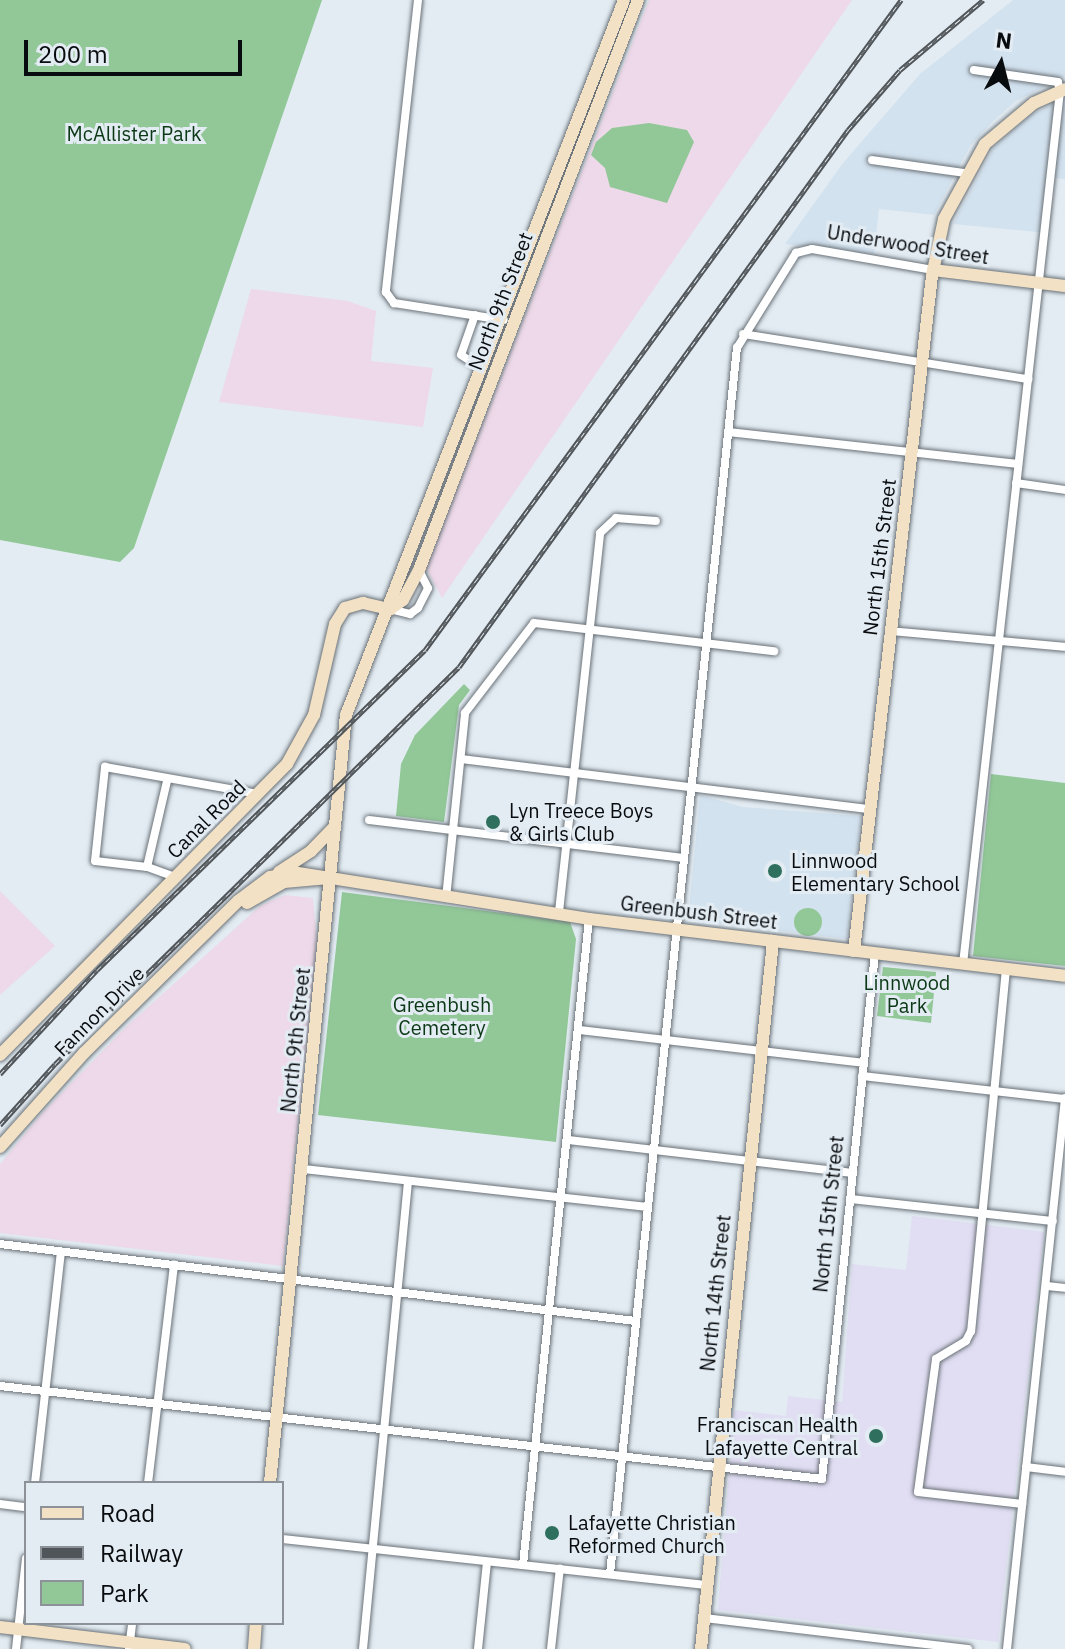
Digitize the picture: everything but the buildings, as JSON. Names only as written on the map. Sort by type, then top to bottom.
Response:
[{"type":"main road","name":"North 9th Street","points":[[270,1481],[346,715],[390,609],[624,0]]},
{"type":"main road","name":"North 9th Street","points":[[390,609],[403,600],[419,570],[638,0]]},
{"type":"main road","name":"North 15th Street","points":[[854,951],[933,270],[944,219],[965,173],[1006,123],[1063,90]]},
{"type":"main road","name":"Underwood Street","points":[[933,270],[1065,286]]},
{"type":"main road","name":"Canal Road","points":[[0,1055],[287,764],[306,734],[338,616],[353,604],[390,609]]},
{"type":"main road","name":"Fannon Drive","points":[[0,1147],[84,1053],[232,910],[270,877],[311,851],[335,826]]},
{"type":"main road","points":[[270,877],[310,872],[329,878]]},
{"type":"main road","name":"Fannon Drive","points":[[232,910],[284,882],[329,878]]},
{"type":"main road","name":"Greenbush Street","points":[[329,878],[589,919],[1065,976]]},
{"type":"main road","name":"North 14th Street","points":[[701,1649],[773,941]]},
{"type":"main road","points":[[254,1649],[256,1625]]},
{"type":"main road","points":[[0,1627],[129,1646],[185,1649]]},
{"type":"street","points":[[418,0],[386,292],[394,303],[514,321]]},
{"type":"street","points":[[963,964],[1038,283],[1063,90],[1058,82],[974,70]]},
{"type":"street","points":[[872,160],[965,173]]},
{"type":"street","name":"Underwood Street","points":[[743,334],[796,253],[812,249],[933,270]]},
{"type":"street","points":[[475,315],[461,355],[481,368]]},
{"type":"street","points":[[610,1574],[674,929],[728,432],[743,334],[1028,379]]},
{"type":"street","points":[[728,432],[1018,464]]},
{"type":"street","points":[[1016,483],[1065,490]]},
{"type":"street","points":[[559,912],[600,533],[616,518],[656,521]]},
{"type":"street","points":[[446,898],[470,700],[534,623],[774,651]]},
{"type":"street","points":[[890,631],[1065,647]]},
{"type":"street","points":[[461,759],[870,809]]},
{"type":"street","points":[[175,877],[147,867],[95,861],[105,767],[167,781],[259,794]]},
{"type":"street","points":[[147,867],[167,781]]},
{"type":"street","points":[[369,820],[682,858]]},
{"type":"street","points":[[523,1565],[589,919]]},
{"type":"street","name":"North 15th Street","points":[[719,1467],[822,1479],[875,953]]},
{"type":"street","points":[[1006,969],[970,1335],[936,1359],[918,1492],[1022,1504]]},
{"type":"street","points":[[579,1030],[863,1063]]},
{"type":"street","points":[[862,1076],[1065,1099],[1061,1183],[1053,1221],[1007,1649]]},
{"type":"street","points":[[568,1140],[853,1173]]},
{"type":"street","points":[[303,1169],[646,1207]]},
{"type":"street","points":[[363,1649],[408,1181]]},
{"type":"street","points":[[850,1199],[1053,1221]]},
{"type":"street","points":[[0,1244],[635,1321]]},
{"type":"street","points":[[35,1481],[61,1251]]},
{"type":"street","points":[[148,1481],[174,1265]]},
{"type":"street","points":[[1047,1286],[1065,1288]]},
{"type":"street","points":[[0,1386],[719,1467]]},
{"type":"street","points":[[1026,1467],[1065,1472]]},
{"type":"street","points":[[0,1504],[24,1507]]},
{"type":"street","points":[[284,1539],[707,1585]]},
{"type":"street","points":[[478,1649],[487,1562]]},
{"type":"street","points":[[551,1649],[560,1568]]},
{"type":"street","points":[[16,1649],[24,1576]]},
{"type":"street","points":[[704,1618],[897,1645],[968,1649]]},
{"type":"street","points":[[129,1646],[132,1625]]},
{"type":"shaded area","points":[[649,0],[852,0],[442,598],[426,568]]},
{"type":"shaded area","points":[[1013,0],[1065,0],[1065,77],[1016,101],[993,121],[970,146],[934,215],[879,209],[874,254],[785,244],[843,163],[920,74]]},
{"type":"shaded area","points":[[1065,98],[1065,179],[1054,178],[1048,233],[953,224],[993,148],[1031,115]]},
{"type":"shaded area","points":[[251,289],[348,301],[376,311],[371,361],[433,368],[423,427],[219,402]]},
{"type":"shaded area","points":[[700,795],[743,807],[861,816],[847,939],[688,920]]},
{"type":"shaded area","points":[[0,891],[55,946],[0,995]]},
{"type":"shaded area","points":[[285,895],[313,898],[317,941],[283,1266],[0,1233],[0,1164],[44,1111],[126,1027],[260,906]]},
{"type":"shaded area","name":"Franciscan Health Lafayette Central","points":[[912,1216],[1044,1232],[998,1642],[718,1610],[734,1410],[786,1416],[788,1396],[842,1402],[852,1264],[906,1270]]},
{"type":"green space","name":"McAllister Park","points":[[0,0],[322,0],[134,548],[120,562],[0,540]]},
{"type":"green space","points":[[649,123],[687,130],[694,142],[667,203],[610,187],[605,168],[591,155],[596,142],[612,128]]},
{"type":"green space","points":[[464,684],[470,690],[459,705],[444,822],[396,816],[401,764],[415,735]]},
{"type":"green space","points":[[991,774],[1065,783],[1065,966],[973,956]]},
{"type":"green space","name":"Greenbush Cemetery","points":[[342,892],[570,922],[576,939],[556,1142],[318,1115]]},
{"type":"green space","points":[[808,908],[818,912],[822,922],[818,932],[808,936],[798,932],[794,922],[798,912]]},
{"type":"green space","name":"Linnwood Park","points":[[883,967],[936,972],[931,1023],[877,1016]]},
{"type":"railway","points":[[0,1074],[97,970],[425,650],[901,0]]},
{"type":"railway","points":[[0,1125],[55,1064],[459,667],[848,130],[900,70],[983,0]]},
{"type":"place","name":"Lyn Treece Boys & Girls Club","points":[[493,822]]},
{"type":"place","name":"Linnwood Elementary School","points":[[775,871]]},
{"type":"place","name":"Franciscan Health Lafayette Central","points":[[876,1436]]},
{"type":"place","name":"Lafayette Christian Reformed Church","points":[[552,1533]]}]
